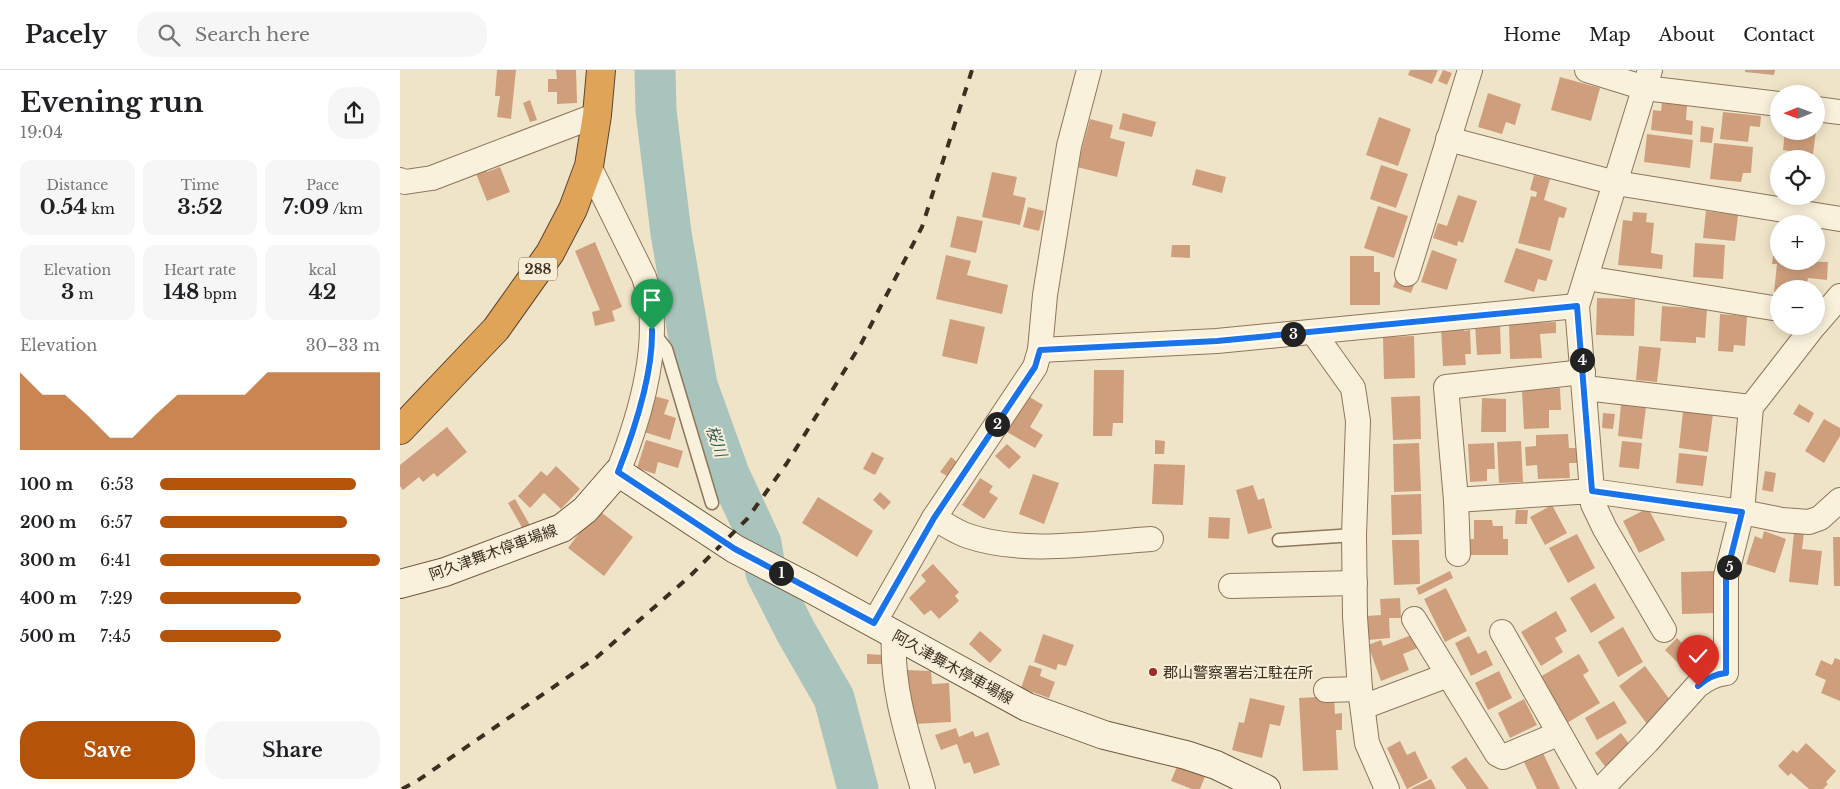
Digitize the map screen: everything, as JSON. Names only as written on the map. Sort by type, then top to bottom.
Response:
[{"type":"highway","name":"288","points":[[400,430],[496,329],[550,253],[573,209],[589,166],[601,70]]},
{"type":"main road","name":"阿久津舞木停車場線","points":[[400,584],[445,572],[562,528],[585,510],[618,472],[735,549],[1027,707],[1104,735],[1216,764],[1266,789]]},
{"type":"street","points":[[923,789],[897,696],[893,660],[884,629],[934,518],[1035,367],[1040,350],[1045,295],[1057,212],[1069,146],[1088,70]]},
{"type":"street","points":[[1407,274],[1470,70]]},
{"type":"street","points":[[1587,70],[1647,79],[1770,102]]},
{"type":"street","points":[[1647,79],[1577,306],[1593,504],[1664,630]]},
{"type":"street","points":[[1825,110],[1840,112]]},
{"type":"street","points":[[400,180],[405,182],[432,178],[597,114]]},
{"type":"street","points":[[1448,139],[1616,183],[1840,219]]},
{"type":"street","points":[[589,166],[644,277],[651,301],[652,345],[647,377],[626,452],[618,472]]},
{"type":"street","points":[[1586,278],[1770,308]]},
{"type":"street","points":[[1825,312],[1840,296]]},
{"type":"street","points":[[1040,350],[1217,341],[1577,306]]},
{"type":"street","points":[[1313,332],[1353,388],[1358,421],[1354,535],[1355,617],[1367,743],[1387,789]]},
{"type":"street","points":[[1601,789],[1698,686],[1706,679],[1726,673],[1726,576],[1742,512],[1751,407],[1806,335]]},
{"type":"street","points":[[1458,554],[1456,500],[1446,387],[1584,380],[1751,407]]},
{"type":"street","points":[[1456,500],[1592,491],[1742,512],[1782,520],[1809,522],[1820,518],[1840,500]]},
{"type":"street","points":[[934,518],[967,536],[1007,546],[1064,545],[1151,539]]},
{"type":"street","points":[[1232,586],[1355,583]]},
{"type":"street","points":[[1414,619],[1497,754],[1503,757],[1558,734]]},
{"type":"street","points":[[1502,632],[1558,734],[1591,789]]},
{"type":"street","points":[[1326,690],[1362,698],[1448,675]]},
{"type":"lane","points":[[652,330],[666,350],[712,503]]},
{"type":"lane","points":[[1279,540],[1354,535]]},
{"type":"building","points":[[497,70],[516,70],[511,119],[497,117],[500,96],[495,96]]},
{"type":"building","points":[[556,70],[576,70],[577,103],[557,104],[557,92],[548,92],[548,79],[557,79]]},
{"type":"building","points":[[1410,70],[1438,70],[1432,84],[1408,75]]},
{"type":"building","points":[[1443,70],[1452,73],[1447,85],[1438,81]]},
{"type":"building","points":[[1745,70],[1775,70],[1774,75],[1745,72]]},
{"type":"building","points":[[1560,77],[1600,88],[1591,121],[1551,110]]},
{"type":"building","points":[[1488,93],[1521,104],[1515,125],[1506,122],[1502,134],[1478,127]]},
{"type":"building","points":[[530,100],[537,120],[530,122],[523,103]]},
{"type":"building","points":[[1662,103],[1687,105],[1686,120],[1693,121],[1692,135],[1651,130],[1653,110],[1661,111]]},
{"type":"building","points":[[1723,112],[1761,116],[1760,127],[1750,126],[1748,142],[1720,139]]},
{"type":"building","points":[[1123,113],[1156,122],[1152,137],[1119,129]]},
{"type":"building","points":[[1379,117],[1411,129],[1398,166],[1366,155]]},
{"type":"building","points":[[1090,119],[1113,125],[1110,138],[1125,142],[1117,177],[1077,167]]},
{"type":"building","points":[[1701,126],[1714,128],[1712,143],[1700,142]]},
{"type":"building","points":[[1647,134],[1693,140],[1690,168],[1644,162]]},
{"type":"building","points":[[1784,140],[1815,140],[1814,150],[1783,150]]},
{"type":"building","points":[[1714,143],[1753,147],[1751,173],[1743,173],[1741,182],[1710,179]]},
{"type":"building","points":[[1381,165],[1408,174],[1396,208],[1370,199]]},
{"type":"building","points":[[485,167],[487,172],[500,167],[510,192],[487,201],[475,171]]},
{"type":"building","points":[[1196,169],[1226,177],[1222,193],[1192,185]]},
{"type":"building","points":[[992,172],[1017,177],[1013,195],[1026,198],[1020,225],[982,217]]},
{"type":"building","points":[[1534,175],[1550,179],[1544,200],[1567,208],[1564,218],[1559,217],[1550,251],[1518,243],[1531,196],[1536,197],[1537,192],[1530,190]]},
{"type":"building","points":[[1458,195],[1477,201],[1463,243],[1458,241],[1457,246],[1433,238],[1438,223],[1447,226]]},
{"type":"building","points":[[1378,206],[1408,216],[1394,258],[1364,248]]},
{"type":"building","points":[[1028,207],[1044,211],[1039,231],[1023,227]]},
{"type":"building","points":[[1706,211],[1738,215],[1735,241],[1703,238]]},
{"type":"building","points":[[1633,212],[1647,213],[1646,222],[1654,223],[1651,253],[1663,255],[1662,269],[1618,265],[1623,220],[1632,221]]},
{"type":"building","points":[[957,216],[983,221],[976,253],[950,247]]},
{"type":"building","points":[[595,242],[622,307],[612,311],[615,321],[595,326],[592,312],[600,310],[575,251]]},
{"type":"building","points":[[1695,243],[1725,245],[1723,279],[1693,277]]},
{"type":"building","points":[[1172,245],[1190,245],[1190,258],[1171,257]]},
{"type":"building","points":[[1516,248],[1553,260],[1546,281],[1538,279],[1534,292],[1504,282]]},
{"type":"building","points":[[1432,250],[1457,259],[1447,290],[1421,282]]},
{"type":"building","points":[[946,255],[971,261],[967,275],[1008,285],[1002,314],[936,299]]},
{"type":"building","points":[[1350,256],[1374,256],[1374,272],[1380,272],[1380,305],[1350,305]]},
{"type":"building","points":[[1825,262],[1828,262],[1827,280],[1808,278],[1808,280],[1775,280],[1776,270],[1825,270]]},
{"type":"building","points":[[1398,273],[1416,279],[1411,293],[1393,287]]},
{"type":"building","points":[[1597,298],[1635,299],[1634,336],[1596,335]]},
{"type":"building","points":[[1662,306],[1707,309],[1705,338],[1696,337],[1696,343],[1660,341]]},
{"type":"building","points":[[1720,314],[1747,316],[1745,346],[1734,345],[1733,352],[1718,351]]},
{"type":"building","points":[[950,319],[985,327],[977,364],[942,356]]},
{"type":"building","points":[[1556,322],[1556,333],[1540,334],[1542,358],[1510,359],[1509,324]]},
{"type":"building","points":[[1500,324],[1501,354],[1477,355],[1475,325]]},
{"type":"building","points":[[1464,328],[1464,331],[1470,330],[1471,354],[1465,354],[1466,365],[1443,366],[1441,329]]},
{"type":"building","points":[[1414,336],[1415,378],[1384,379],[1383,337]]},
{"type":"building","points":[[1639,346],[1661,348],[1657,382],[1636,380]]},
{"type":"building","points":[[1094,370],[1124,370],[1123,423],[1113,423],[1112,436],[1093,436]]},
{"type":"building","points":[[1560,388],[1561,410],[1549,410],[1549,428],[1524,429],[1522,390]]},
{"type":"building","points":[[654,396],[669,400],[664,414],[676,418],[670,440],[644,432]]},
{"type":"building","points":[[1028,396],[1043,405],[1030,427],[1043,435],[1035,448],[1007,432]]},
{"type":"building","points":[[1420,396],[1421,439],[1393,440],[1391,397]]},
{"type":"building","points":[[1482,398],[1506,399],[1506,432],[1481,432]]},
{"type":"building","points":[[1621,404],[1646,407],[1642,439],[1618,436]]},
{"type":"building","points":[[1799,404],[1814,413],[1809,423],[1793,414]]},
{"type":"building","points":[[1683,411],[1713,414],[1708,452],[1679,448]]},
{"type":"building","points":[[1603,413],[1615,414],[1613,429],[1602,428]]},
{"type":"building","points":[[1824,419],[1840,428],[1840,436],[1824,463],[1805,451]]},
{"type":"building","points":[[447,427],[467,452],[437,477],[434,473],[423,482],[419,477],[403,490],[400,486],[400,465]]},
{"type":"building","points":[[1568,434],[1569,448],[1577,448],[1577,463],[1569,463],[1570,478],[1538,479],[1537,465],[1526,466],[1525,447],[1536,446],[1536,435]]},
{"type":"building","points":[[646,440],[683,451],[678,468],[658,462],[655,474],[637,468]]},
{"type":"building","points":[[1155,440],[1165,441],[1164,454],[1155,454]]},
{"type":"building","points":[[1521,441],[1523,482],[1499,483],[1497,442]]},
{"type":"building","points":[[1622,441],[1642,443],[1639,469],[1619,467]]},
{"type":"building","points":[[1419,443],[1421,491],[1394,492],[1393,444]]},
{"type":"building","points":[[1494,443],[1495,469],[1487,469],[1487,481],[1470,482],[1468,444]]},
{"type":"building","points":[[1007,444],[1021,457],[1009,469],[995,456]]},
{"type":"building","points":[[872,452],[884,458],[875,475],[863,469]]},
{"type":"building","points":[[1679,453],[1707,456],[1703,486],[1676,483]]},
{"type":"building","points":[[951,457],[957,462],[947,476],[940,472]]},
{"type":"building","points":[[1154,464],[1185,465],[1183,505],[1152,504]]},
{"type":"building","points":[[556,466],[580,489],[561,509],[544,493],[530,508],[518,496],[541,471],[547,476]]},
{"type":"building","points":[[1765,471],[1776,473],[1773,492],[1762,490]]},
{"type":"building","points":[[1033,474],[1059,483],[1044,524],[1019,514]]},
{"type":"building","points":[[980,478],[993,486],[989,492],[998,498],[984,519],[962,505]]},
{"type":"building","points":[[1253,485],[1258,500],[1264,498],[1272,528],[1248,534],[1236,490]]},
{"type":"building","points":[[880,492],[891,502],[884,510],[873,500]]},
{"type":"building","points":[[1421,494],[1422,534],[1392,535],[1391,495]]},
{"type":"building","points":[[818,497],[873,531],[857,557],[802,523]]},
{"type":"building","points":[[515,499],[531,527],[524,531],[508,503]]},
{"type":"building","points":[[1552,505],[1567,533],[1545,545],[1530,517]]},
{"type":"building","points":[[1648,508],[1665,540],[1639,553],[1623,521]]},
{"type":"building","points":[[597,509],[633,537],[604,576],[568,548]]},
{"type":"building","points":[[1516,510],[1528,510],[1527,524],[1515,524]]},
{"type":"building","points":[[1209,517],[1230,518],[1229,539],[1208,538]]},
{"type":"building","points":[[1474,520],[1492,520],[1493,526],[1503,526],[1503,539],[1508,539],[1508,555],[1467,555],[1467,539],[1474,539]]},
{"type":"building","points":[[1764,531],[1786,539],[1775,573],[1746,564],[1755,536],[1762,539]]},
{"type":"building","points":[[1794,532],[1804,533],[1802,549],[1822,551],[1818,585],[1789,582]]},
{"type":"building","points":[[1577,534],[1595,568],[1568,583],[1549,548]]},
{"type":"building","points":[[1833,537],[1840,537],[1840,586],[1834,586]]},
{"type":"building","points":[[1392,540],[1419,540],[1420,584],[1394,585]]},
{"type":"building","points":[[933,564],[959,592],[955,596],[959,601],[939,619],[931,610],[924,615],[909,598],[926,581],[921,575]]},
{"type":"building","points":[[1450,571],[1453,578],[1419,595],[1416,588]]},
{"type":"building","points":[[1715,571],[1716,613],[1682,614],[1681,572]]},
{"type":"building","points":[[1595,583],[1615,618],[1591,633],[1570,598]]},
{"type":"building","points":[[1446,588],[1467,631],[1445,642],[1424,599]]},
{"type":"building","points":[[1400,598],[1401,618],[1389,618],[1390,638],[1368,640],[1367,616],[1381,615],[1380,599]]},
{"type":"building","points":[[1556,611],[1567,631],[1555,638],[1563,652],[1541,666],[1521,632]]},
{"type":"building","points":[[1623,627],[1643,662],[1618,677],[1598,642]]},
{"type":"building","points":[[980,631],[1002,650],[990,663],[969,644]]},
{"type":"building","points":[[1043,634],[1074,645],[1066,666],[1058,664],[1056,670],[1034,662]]},
{"type":"building","points":[[1414,634],[1420,647],[1403,654],[1409,670],[1381,681],[1368,645],[1381,640],[1383,646]]},
{"type":"building","points":[[1469,636],[1478,654],[1486,650],[1493,665],[1471,676],[1455,643]]},
{"type":"building","points":[[1677,638],[1697,659],[1685,670],[1665,650]]},
{"type":"building","points":[[867,654],[884,655],[884,664],[867,664]]},
{"type":"building","points":[[1579,654],[1589,671],[1583,675],[1600,703],[1567,723],[1540,677]]},
{"type":"building","points":[[1835,658],[1840,660],[1840,701],[1821,693],[1826,680],[1815,675],[1821,660],[1832,665]]},
{"type":"building","points":[[1029,665],[1042,669],[1040,676],[1055,682],[1049,698],[1021,688]]},
{"type":"building","points":[[1645,666],[1673,704],[1647,724],[1619,686]]},
{"type":"building","points":[[905,670],[931,671],[932,684],[949,683],[951,722],[914,724]]},
{"type":"building","points":[[1499,671],[1512,698],[1488,710],[1475,683]]},
{"type":"building","points":[[1334,696],[1335,714],[1342,713],[1342,730],[1336,730],[1338,770],[1303,771],[1299,698]]},
{"type":"building","points":[[1250,698],[1285,706],[1280,726],[1270,724],[1262,758],[1232,750],[1239,722],[1244,723]]},
{"type":"building","points":[[1524,699],[1537,725],[1510,738],[1498,713]]},
{"type":"building","points":[[1614,701],[1627,723],[1597,740],[1585,718]]},
{"type":"building","points":[[956,728],[959,737],[973,731],[975,737],[988,732],[1000,765],[974,774],[970,762],[964,764],[957,744],[941,750],[935,735]]},
{"type":"building","points":[[1621,733],[1633,749],[1607,769],[1595,753]]},
{"type":"building","points":[[1400,741],[1407,755],[1415,751],[1428,778],[1407,789],[1387,748]]},
{"type":"building","points":[[1806,743],[1836,771],[1826,782],[1828,784],[1823,789],[1809,789],[1791,773],[1788,776],[1778,766],[1793,750],[1797,753]]},
{"type":"building","points":[[1543,753],[1560,789],[1537,789],[1524,762]]},
{"type":"building","points":[[1466,757],[1489,789],[1467,789],[1451,767]]},
{"type":"building","points":[[1178,764],[1206,774],[1200,789],[1192,789],[1171,781]]},
{"type":"building","points":[[1431,779],[1436,789],[1410,789]]},
{"type":"waterway","name":"桜川","points":[[655,70],[656,111],[671,233],[697,385],[729,474],[761,543],[766,573],[796,632],[834,698],[858,789]]},
{"type":"railway","points":[[402,789],[417,781],[597,657],[689,577],[747,519],[787,463],[861,344],[922,227],[972,70]]},
{"type":"place","name":"郡山警察署岩江駐在所","points":[[1153,672]]},
{"type":"route","points":[[652,330],[652,345],[647,377],[626,452],[618,472],[735,549],[874,623],[934,518],[1035,367],[1040,350],[1217,341],[1577,306],[1592,491],[1742,512],[1726,576],[1726,673],[1706,679],[1698,686]]}]
